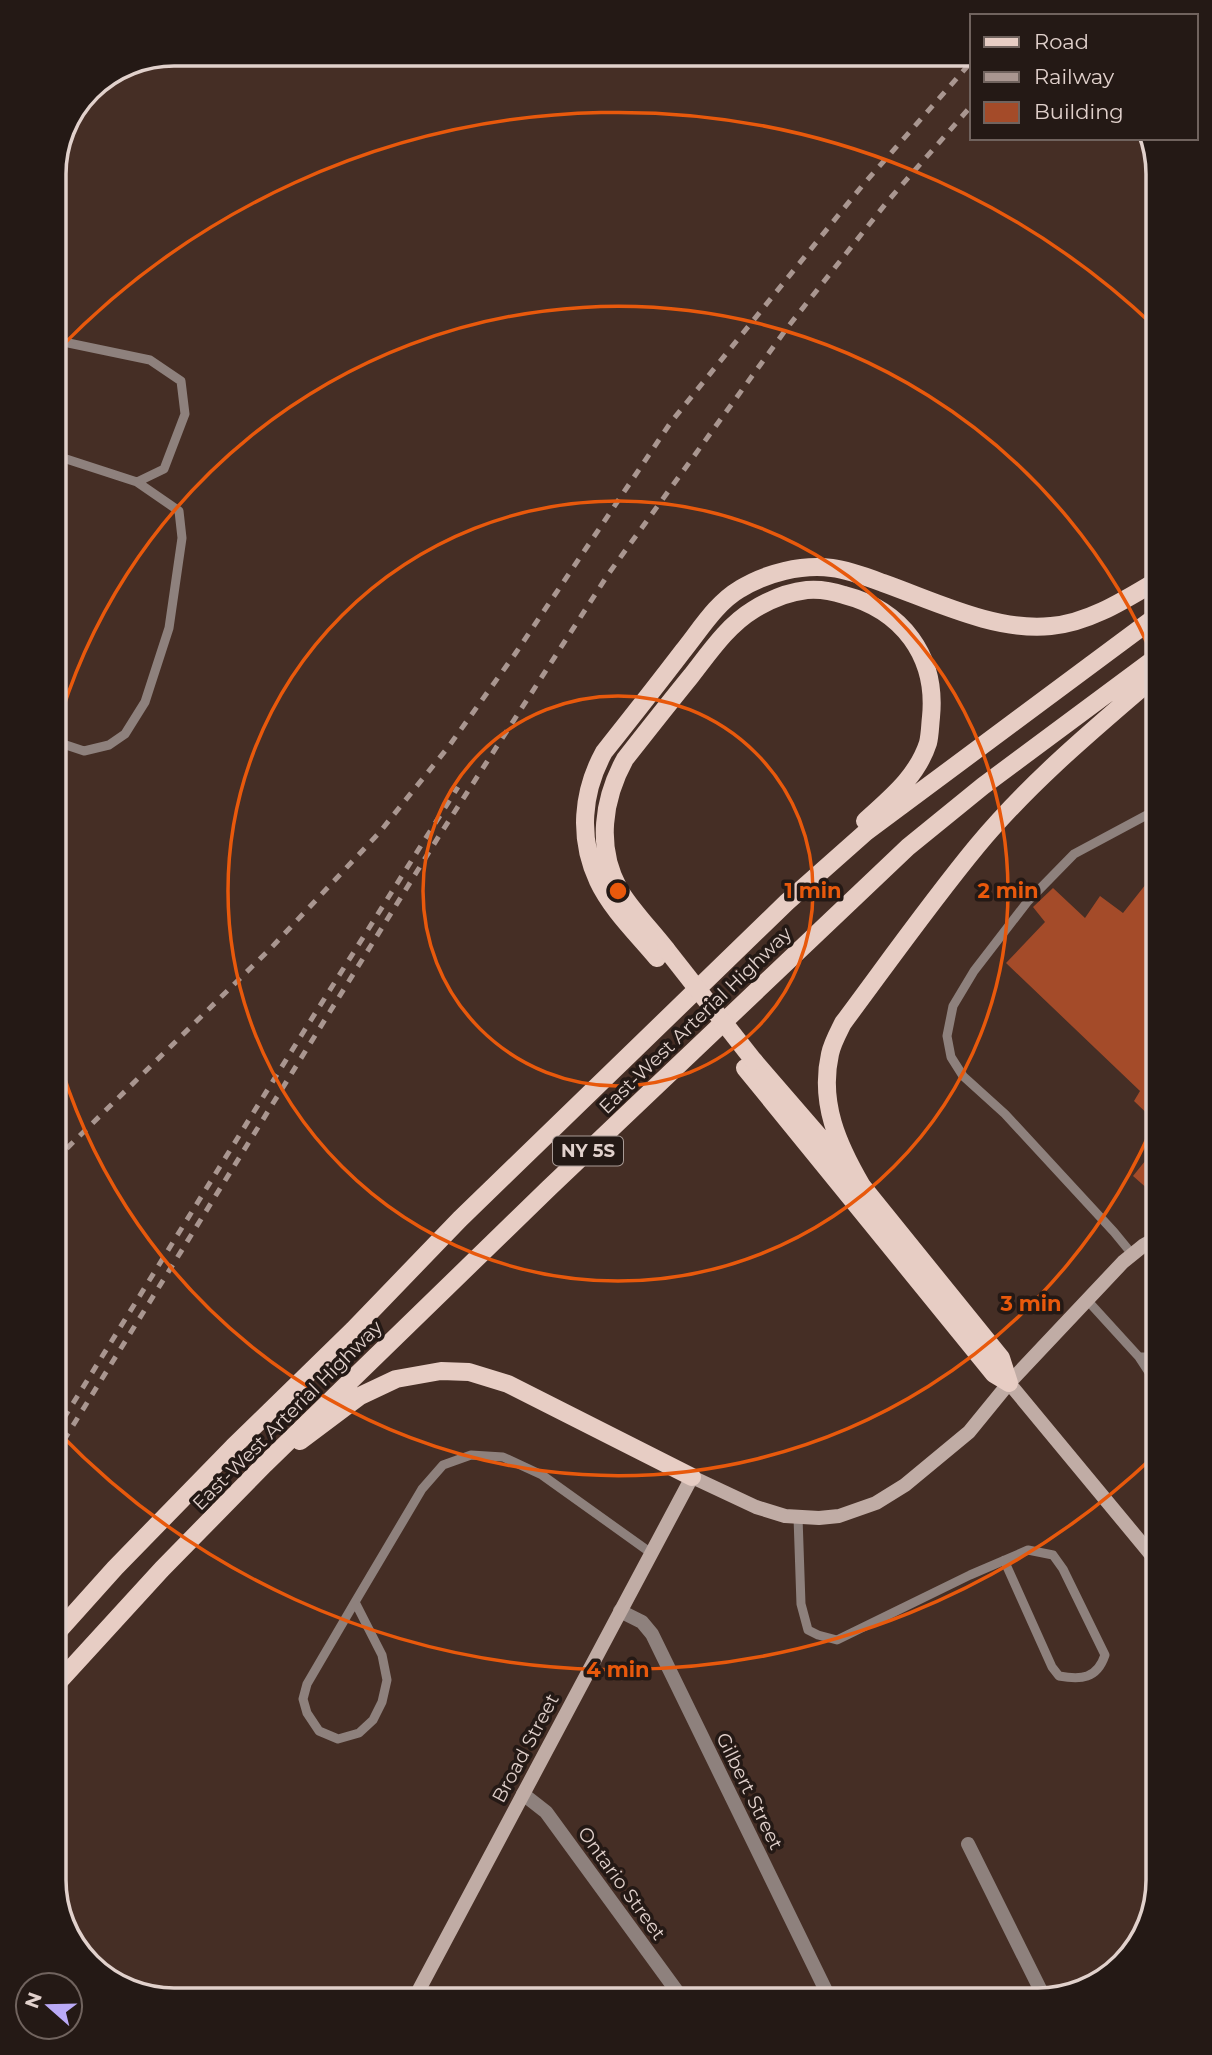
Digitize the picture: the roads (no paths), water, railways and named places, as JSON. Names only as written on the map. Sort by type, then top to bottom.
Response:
[{"type":"main road","points":[[661,953],[611,902],[598,882],[583,829],[586,800],[604,752],[715,610],[739,589],[763,578],[794,569],[831,567],[864,576],[980,618],[1023,626],[1052,626],[1079,620],[1146,587]]},
{"type":"main road","points":[[818,873],[856,829],[908,780],[929,741],[932,704],[929,676],[919,652],[903,628],[886,612],[863,600],[827,590],[806,590],[776,598],[751,610],[735,623],[633,749],[616,775],[606,807],[604,836],[610,864],[619,889],[661,953],[994,1374],[1009,1383],[1146,1549]]},
{"type":"main road","name":"East-West Arterial Highway","points":[[66,1622],[115,1568],[233,1447],[353,1330],[460,1219],[818,873],[866,832],[1146,624]]},
{"type":"main road","name":"East-West Arterial Highway","points":[[66,1673],[162,1569],[265,1464],[549,1188],[908,847],[983,786],[1146,665]]},
{"type":"main road","points":[[862,1186],[843,1153],[831,1123],[826,1088],[830,1053],[842,1023],[978,845],[1041,778],[1146,684]]},
{"type":"main road","points":[[750,1064],[862,1186],[1001,1357],[1009,1383]]},
{"type":"main road","points":[[265,1464],[320,1428],[360,1396],[396,1379],[441,1371],[468,1372],[508,1384],[756,1507],[785,1516],[839,1516],[876,1503],[905,1485],[969,1432],[1009,1383],[1087,1300],[1132,1254],[1146,1245]]},
{"type":"main road","name":"Broad Street","points":[[420,1988],[692,1477]]},
{"type":"street","name":"Gilbert Street","points":[[620,1611],[642,1622],[652,1633],[825,1988]]},
{"type":"street","name":"Ontario Street","points":[[523,1794],[546,1812],[675,1988]]},
{"type":"street","points":[[968,1844],[1039,1988]]},
{"type":"lane","points":[[67,343],[150,360],[181,381],[185,414],[164,469],[137,482]]},
{"type":"lane","points":[[67,459],[137,482],[179,511],[182,538],[169,628],[145,702],[125,734],[109,745],[85,751],[67,745]]},
{"type":"lane","points":[[1132,1254],[1004,1114],[962,1076],[950,1057],[947,1036],[953,1006],[960,994],[974,971],[1028,901],[1074,854],[1146,815]]},
{"type":"lane","points":[[1087,1300],[1146,1368]]},
{"type":"lane","points":[[1139,1357],[1146,1357]]},
{"type":"lane","points":[[355,1602],[382,1655],[387,1680],[382,1702],[373,1720],[359,1733],[338,1739],[319,1731],[307,1713],[303,1699],[307,1684],[355,1602],[422,1489],[443,1465],[471,1455],[503,1457],[542,1475],[651,1553]]},
{"type":"lane","points":[[798,1517],[801,1604],[808,1630],[837,1640],[970,1575],[1004,1560],[1028,1550],[1053,1555],[1063,1569],[1105,1655],[1101,1665],[1093,1673],[1082,1678],[1059,1676],[1052,1667],[1004,1560]]},
{"type":"railway","points":[[66,1149],[272,947],[379,833],[449,746],[515,654],[671,422],[862,186],[967,67]]},
{"type":"railway","points":[[66,1436],[439,836],[609,573],[787,328],[887,202],[970,107]]},
{"type":"railway","points":[[66,1414],[458,787]]}]
